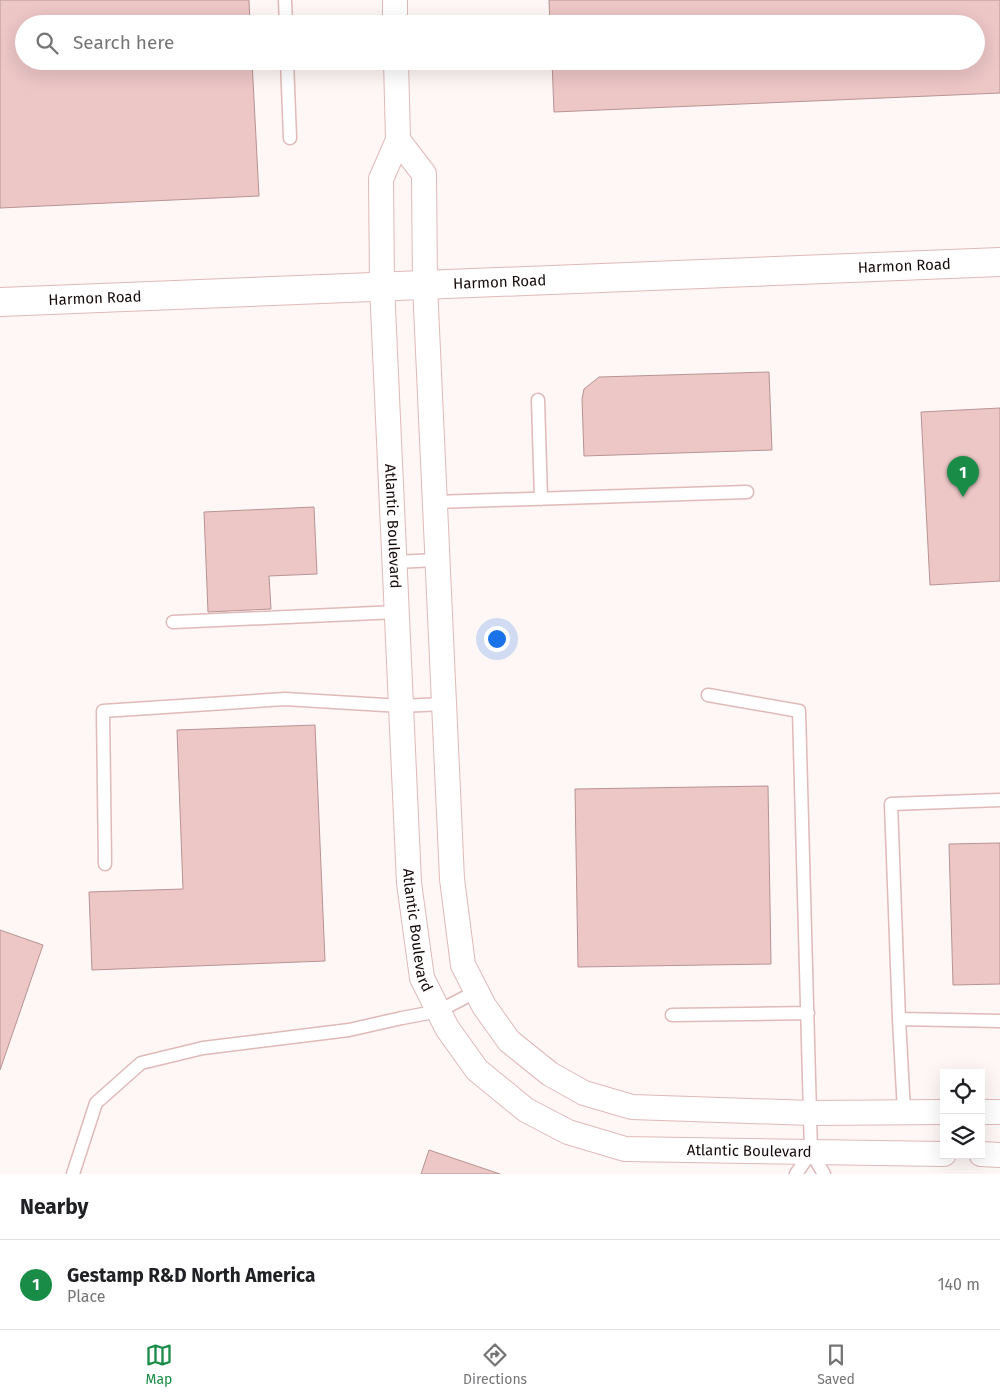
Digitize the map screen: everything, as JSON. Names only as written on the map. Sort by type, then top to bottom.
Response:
[{"type":"street","points":[[395,0],[395,15]]},
{"type":"street","points":[[396,70],[398,140],[424,174],[425,285],[443,704],[452,879],[463,965],[509,1041],[550,1074],[584,1093],[632,1107],[812,1114],[940,1112]]},
{"type":"street","name":"Atlantic Boulevard","points":[[398,140],[381,179],[382,286],[409,883],[422,978],[447,1028],[477,1070],[526,1110],[568,1132],[625,1149],[940,1154]]},
{"type":"street","name":"Harmon Road","points":[[0,302],[1000,262]]},
{"type":"street","points":[[985,1112],[1000,1112]]},
{"type":"street","points":[[985,1154],[1000,1154]]},
{"type":"lane","points":[[285,0],[286,15]]},
{"type":"lane","points":[[287,70],[290,138]]},
{"type":"lane","points":[[538,400],[541,499]]},
{"type":"lane","points":[[435,502],[747,492]]},
{"type":"lane","points":[[395,562],[437,560]]},
{"type":"lane","points":[[173,622],[397,612]]},
{"type":"lane","points":[[708,695],[799,712],[812,1114],[811,1152],[824,1174]]},
{"type":"lane","points":[[105,864],[102,712],[285,699],[401,706],[443,704]]},
{"type":"lane","points":[[904,1112],[898,1019],[891,804],[1000,800]]},
{"type":"lane","points":[[73,1174],[96,1103],[141,1063],[203,1048],[349,1030],[439,1010],[477,991]]},
{"type":"lane","points":[[672,1015],[808,1013]]},
{"type":"lane","points":[[898,1019],[1000,1021]]},
{"type":"lane","points":[[796,1174],[811,1152]]},
{"type":"building","points":[[0,0],[249,0],[250,15],[15,15],[15,70],[252,70],[259,196],[0,208]]},
{"type":"building","points":[[549,0],[1000,0],[1000,93],[554,112],[552,70],[985,70],[985,15],[550,15]]},
{"type":"building","points":[[769,372],[772,450],[584,456],[582,399],[584,389],[599,377]]},
{"type":"building","points":[[1000,408],[1000,581],[930,585],[921,412]]},
{"type":"building","points":[[314,507],[317,574],[269,576],[271,609],[208,612],[204,512]]},
{"type":"building","points":[[315,725],[325,961],[92,970],[89,892],[183,889],[177,730]]},
{"type":"building","points":[[768,786],[771,964],[578,967],[575,789]]},
{"type":"building","points":[[1000,843],[1000,984],[953,985],[949,844]]},
{"type":"building","points":[[0,930],[43,945],[0,1070]]},
{"type":"building","points":[[429,1150],[500,1174],[421,1174]]},
{"type":"place","name":"Gestamp R&D North America","points":[[963,497]]}]
